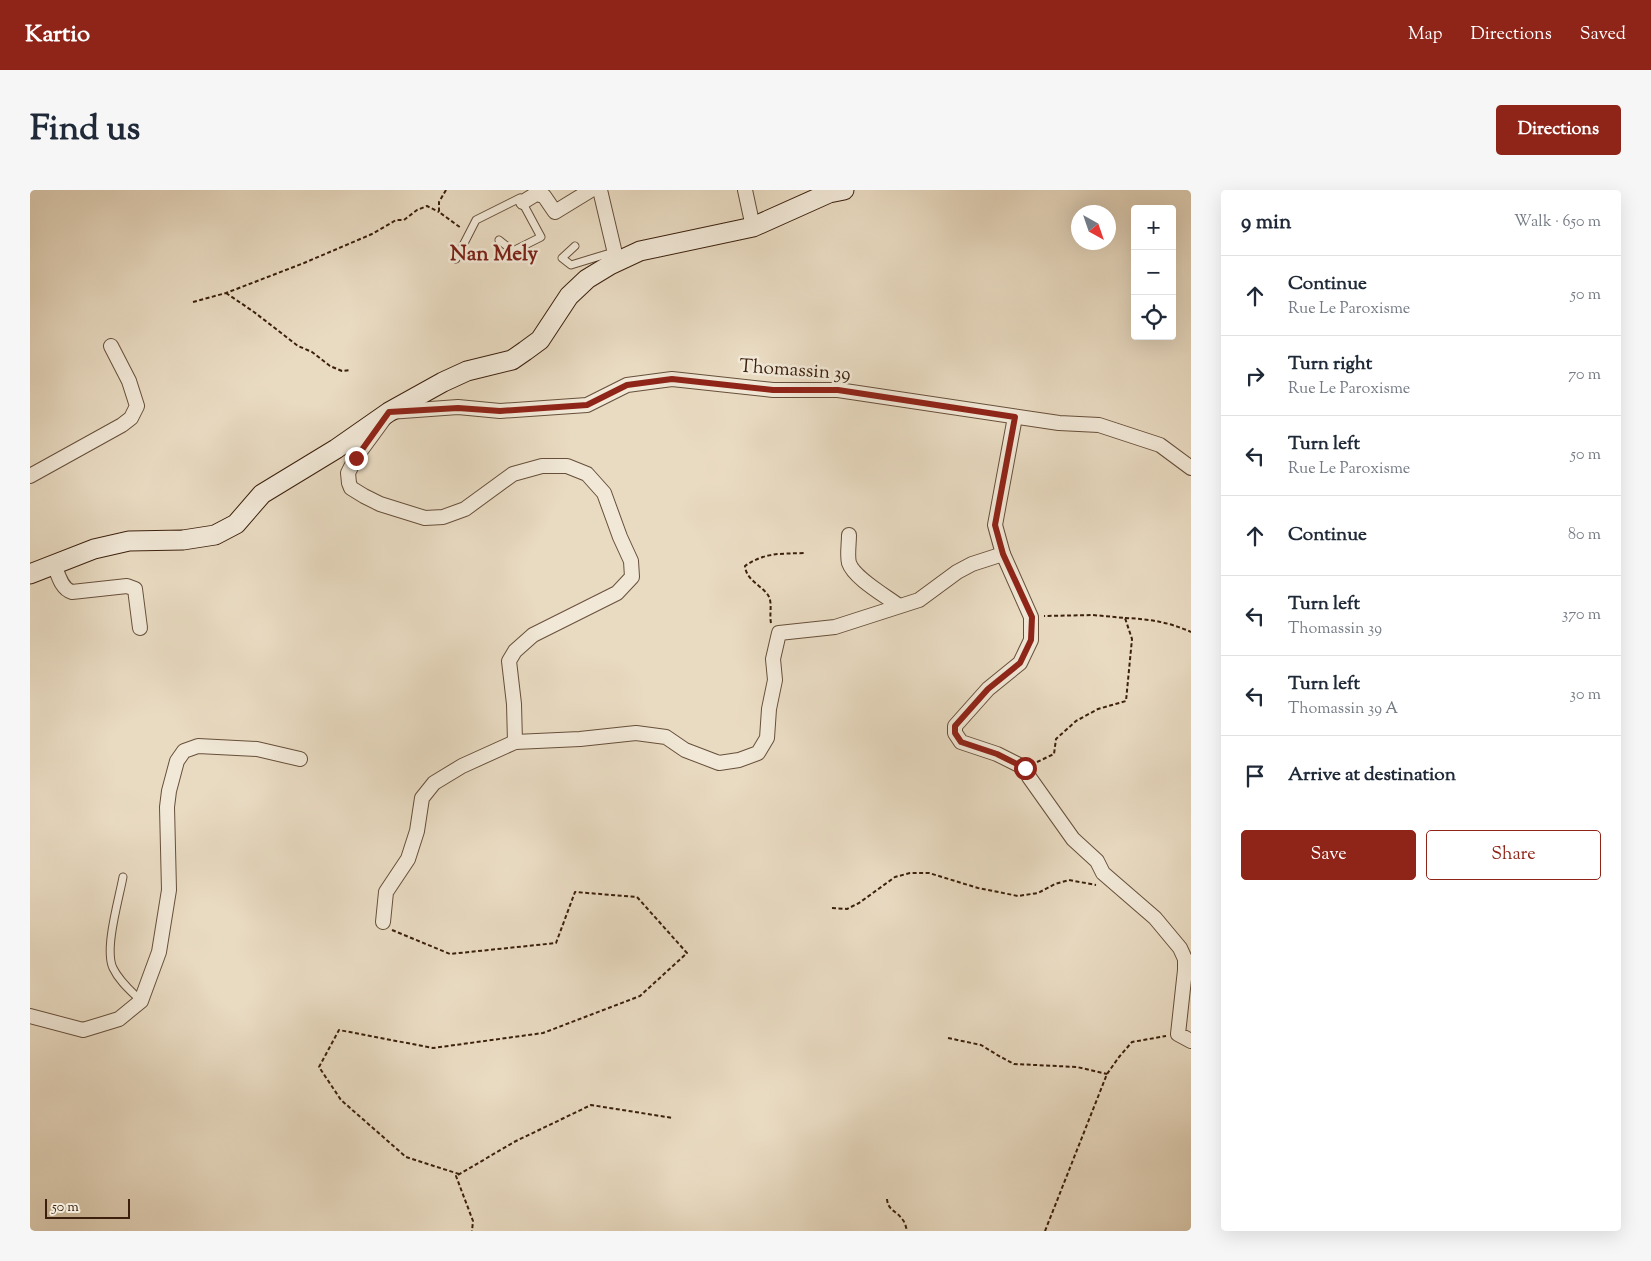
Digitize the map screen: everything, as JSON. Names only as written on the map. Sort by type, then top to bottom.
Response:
[{"type":"main road","points":[[30,574],[94,549],[129,541],[183,540],[214,535],[236,524],[262,494],[336,449],[389,412],[443,382],[467,372],[512,360],[519,356],[540,340],[569,296],[587,279],[613,263],[640,251],[753,227],[829,193],[844,190]]},
{"type":"street","points":[[523,202],[536,194],[544,196],[555,212],[590,190]]},
{"type":"street","points":[[600,190],[613,263]]},
{"type":"street","points":[[745,190],[753,227]]},
{"type":"street","points":[[30,476],[122,425],[131,418],[137,406],[129,381],[111,346]]},
{"type":"street","name":"Thomassin 39","points":[[389,412],[458,408],[500,411],[587,405],[627,385],[672,379],[773,390],[838,390],[1059,423],[1099,425],[1160,446],[1191,468]]},
{"type":"street","points":[[389,412],[356,458],[348,473],[351,488],[380,504],[425,518],[443,517],[465,509],[513,474],[542,466],[567,466],[587,474],[604,493],[631,561],[632,577],[617,593],[533,635],[515,651],[509,661],[514,704],[515,742]]},
{"type":"street","points":[[1015,417],[995,525],[1003,554],[1032,617],[1031,640],[1020,663],[988,689],[955,726],[955,733],[961,742],[997,754],[1025,768],[1073,840],[1098,861],[1103,873],[1155,918],[1180,948],[1185,959],[1178,1034],[1191,1041]]},
{"type":"street","points":[[849,535],[849,561],[852,569],[861,578],[899,606]]},
{"type":"street","points":[[383,922],[386,892],[408,859],[417,830],[422,798],[434,783],[462,766],[515,742],[580,739],[636,733],[666,737],[685,750],[719,763],[740,760],[758,753],[767,738],[769,709],[775,680],[773,659],[779,633],[835,627],[919,600],[957,572],[972,564],[1003,554]]},
{"type":"street","points":[[54,564],[64,587],[68,591],[127,586],[135,589],[140,628]]},
{"type":"street","points":[[30,1016],[83,1030],[119,1019],[140,1001],[159,952],[170,890],[167,807],[177,760],[184,751],[198,746],[256,749],[300,759]]},
{"type":"lane","points":[[456,259],[476,220],[520,198],[541,237],[513,250],[499,240]]},
{"type":"lane","points":[[576,246],[562,258],[571,265],[607,254],[613,263]]},
{"type":"lane","points":[[123,877],[110,942],[110,954],[112,967],[140,1001]]},
{"type":"path","points":[[439,212],[439,202],[446,190]]},
{"type":"path","points":[[193,302],[226,293],[304,263],[372,234],[396,220],[404,220],[417,210],[427,206],[439,212],[455,226],[470,233]]},
{"type":"path","points":[[226,293],[298,346],[312,352],[330,366],[342,371],[351,370]]},
{"type":"path","points":[[779,633],[772,624],[769,597],[750,578],[745,571],[745,566],[757,558],[804,553]]},
{"type":"path","points":[[1032,617],[1093,615],[1145,619],[1165,622],[1191,632]]},
{"type":"path","points":[[1025,768],[1054,754],[1056,738],[1076,721],[1098,709],[1126,702],[1132,639],[1125,618]]},
{"type":"path","points":[[832,908],[847,909],[860,903],[895,877],[910,873],[929,874],[978,888],[1018,896],[1038,894],[1055,884],[1069,880],[1120,887]]},
{"type":"path","points":[[383,922],[392,930],[450,954],[556,943],[575,892],[637,897],[687,953],[640,996],[543,1033],[433,1048],[339,1030],[318,1067],[341,1100],[406,1157],[458,1174],[456,1176],[473,1221],[472,1231]]},
{"type":"path","points":[[1045,1231],[1107,1074],[1119,1056],[1132,1042],[1178,1034]]},
{"type":"path","points":[[948,1038],[981,1044],[1014,1064],[1077,1067],[1107,1074]]},
{"type":"path","points":[[456,1176],[514,1142],[591,1105],[672,1118]]},
{"type":"path","points":[[887,1199],[891,1210],[902,1218],[907,1231]]},
{"type":"district","name":"Nan Mely","points":[[494,255]]},
{"type":"route","points":[[356,458],[389,412],[458,408],[500,411],[587,405],[627,385],[672,379],[773,390],[838,390],[1015,417],[995,525],[1003,554],[1032,617],[1031,640],[1020,663],[988,689],[955,726],[955,733],[961,742],[997,754],[1025,768]]}]
